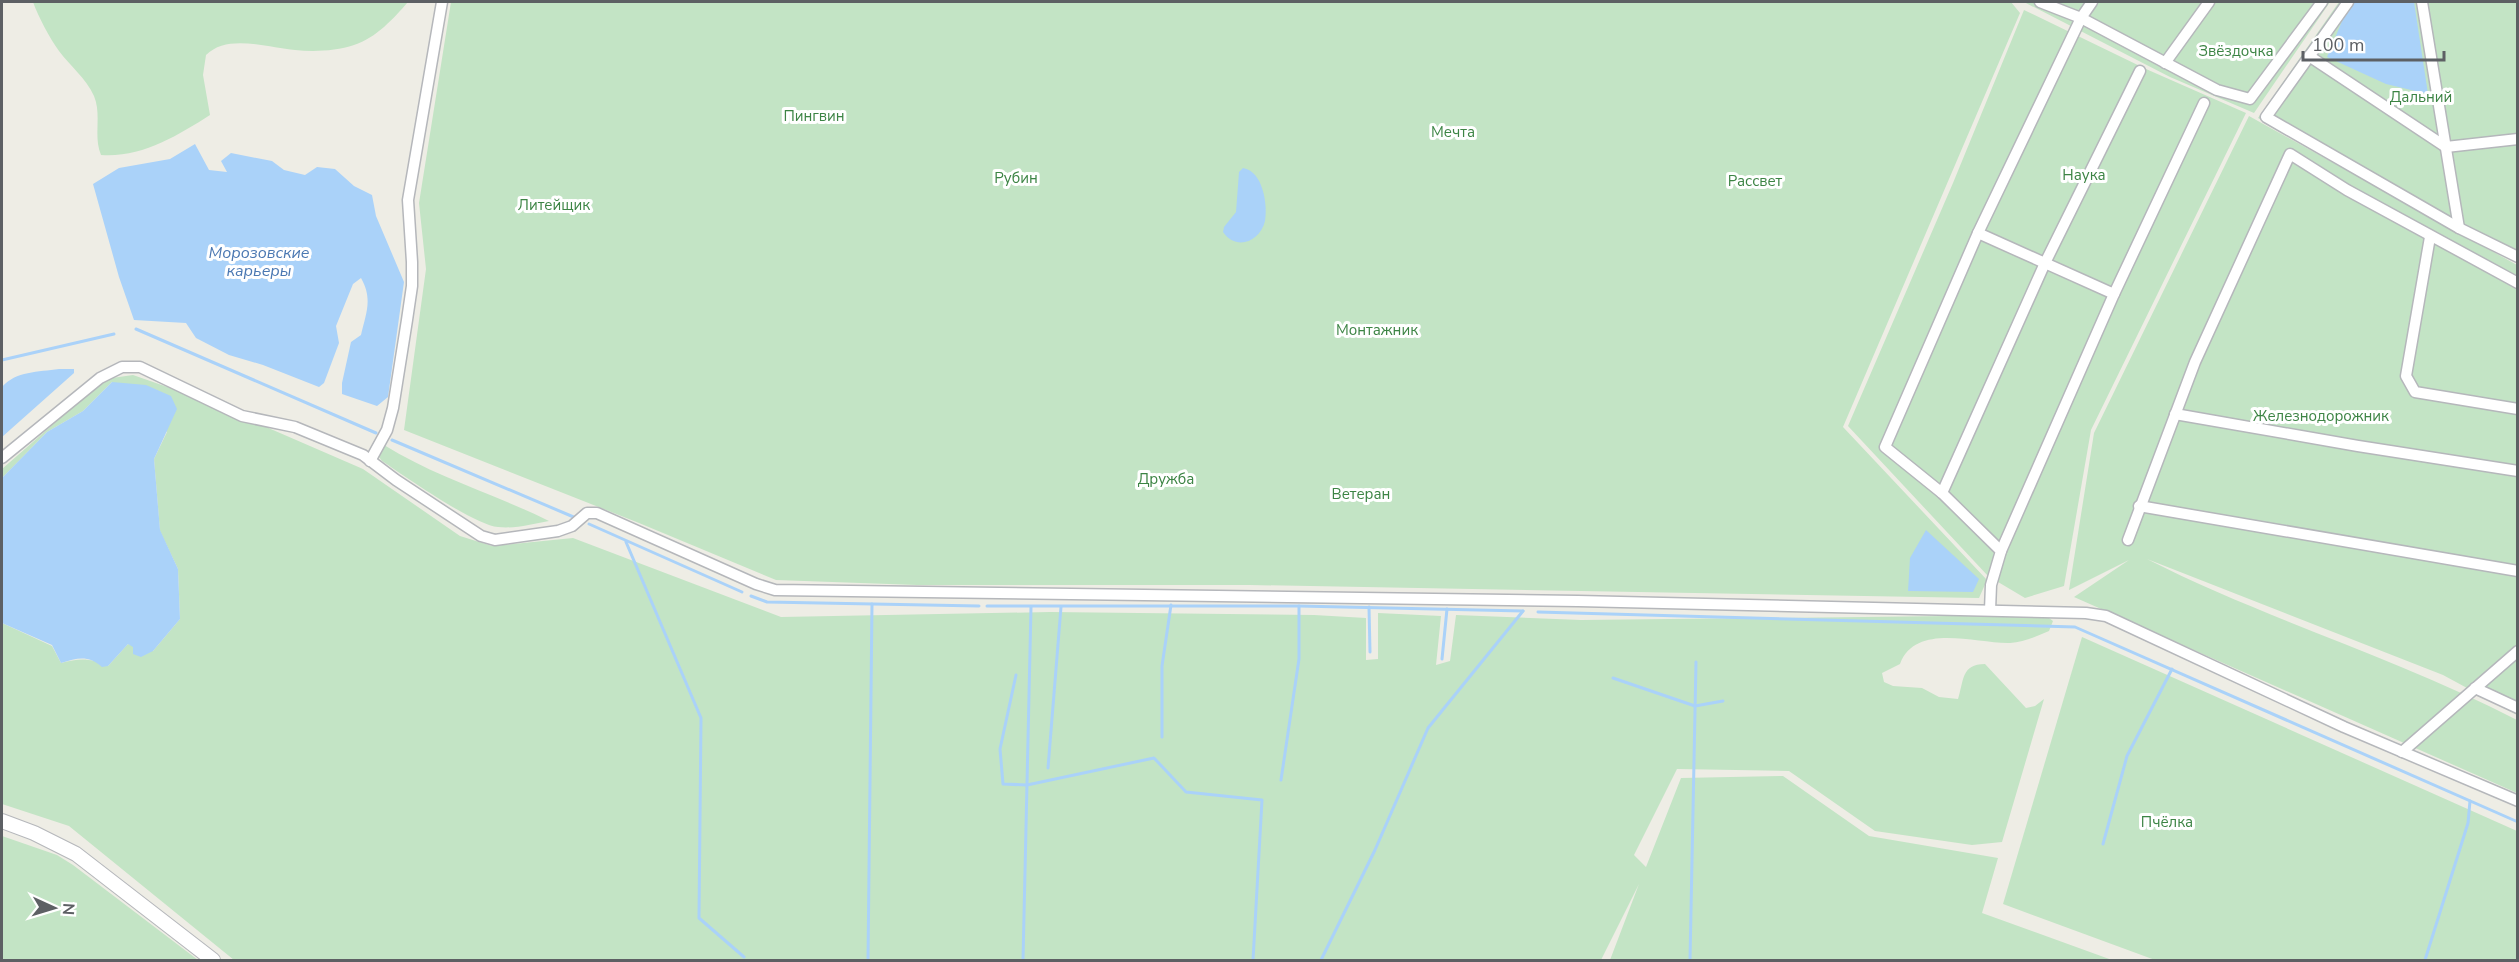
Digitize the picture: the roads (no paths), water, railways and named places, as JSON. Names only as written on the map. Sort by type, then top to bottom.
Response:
[{"type":"street","points":[[370,461],[387,430],[393,408],[409,309],[412,262],[408,200],[441,2]]},
{"type":"street","points":[[2040,2],[2080,18],[2217,90],[2250,99],[2322,2]]},
{"type":"street","points":[[2001,551],[1942,493],[1885,447],[1978,233],[2080,18],[2092,2]]},
{"type":"street","points":[[2164,63],[2209,2]]},
{"type":"street","points":[[2348,2],[2266,117],[2459,228],[2517,258]]},
{"type":"street","points":[[2422,2],[2459,228]]},
{"type":"street","points":[[2309,56],[2446,147],[2517,139]]},
{"type":"street","points":[[1942,493],[2045,263],[2140,71]]},
{"type":"street","points":[[1990,610],[1991,585],[2001,551],[2114,294],[2204,103]]},
{"type":"street","points":[[2128,540],[2195,362],[2290,154],[2430,237],[2517,283]]},
{"type":"street","points":[[1978,233],[2114,294]]},
{"type":"street","points":[[2430,237],[2406,376],[2415,392],[2517,410]]},
{"type":"street","points":[[2,458],[100,378],[123,367],[140,367],[242,416],[296,427],[363,455],[457,521],[488,538],[495,540],[558,531],[572,526],[587,513],[597,513],[740,577],[775,590],[1578,601],[2086,613],[2106,616],[2402,752],[2517,801]]},
{"type":"street","points":[[2175,414],[2517,471]]},
{"type":"street","points":[[2139,506],[2517,571]]},
{"type":"street","points":[[2402,752],[2517,651]]},
{"type":"street","points":[[2475,688],[2517,708]]},
{"type":"street","points":[[2,821],[34,833],[76,854],[213,960]]},
{"type":"water","points":[[2350,2],[2414,2],[2428,94],[2386,84],[2327,57]]},
{"type":"water","name":"Морозовские карьеры","points":[[195,144],[209,170],[227,172],[221,161],[231,153],[272,161],[284,170],[305,175],[317,167],[335,169],[354,186],[372,195],[376,216],[404,282],[388,397],[377,406],[342,394],[342,383],[351,342],[361,335],[366,313],[368,299],[361,278],[353,284],[336,326],[339,343],[324,383],[319,387],[263,365],[229,355],[196,338],[186,323],[134,320],[119,277],[93,184],[119,168],[170,159]]},
{"type":"water","points":[[1243,168],[1250,170],[1260,182],[1265,198],[1266,214],[1258,234],[1247,242],[1234,241],[1223,232],[1224,227],[1236,212],[1239,172]]},
{"type":"water","points":[[74,369],[74,373],[2,437],[2,387],[21,375]]},
{"type":"water","points":[[112,382],[146,385],[171,396],[177,409],[154,459],[160,530],[178,569],[180,619],[153,651],[141,657],[133,654],[133,647],[128,644],[108,666],[102,667],[87,659],[61,663],[52,645],[2,623],[2,478],[47,432],[83,411]]},
{"type":"water","points":[[1926,530],[1979,579],[1973,592],[1908,591],[1910,558]]},
{"type":"waterway","points":[[136,329],[376,433]]},
{"type":"waterway","points":[[2,360],[114,334]]},
{"type":"waterway","points":[[392,440],[576,518]]},
{"type":"waterway","points":[[589,524],[742,592]]},
{"type":"waterway","points":[[626,542],[701,718],[699,918],[744,957]]},
{"type":"waterway","points":[[751,596],[767,602],[979,606]]},
{"type":"waterway","points":[[868,960],[872,604]]},
{"type":"waterway","points":[[1162,737],[1162,666],[1171,605]]},
{"type":"waterway","points":[[987,606],[1299,606],[1523,611]]},
{"type":"waterway","points":[[1281,780],[1299,659],[1299,606]]},
{"type":"waterway","points":[[1023,960],[1031,607]]},
{"type":"waterway","points":[[1048,768],[1061,607]]},
{"type":"waterway","points":[[1369,607],[1370,652]]},
{"type":"waterway","points":[[1442,659],[1447,609]]},
{"type":"waterway","points":[[1321,960],[1375,850],[1428,728],[1523,611]]},
{"type":"waterway","points":[[1538,612],[2075,627],[2518,822]]},
{"type":"waterway","points":[[1690,960],[1696,662]]},
{"type":"waterway","points":[[2103,844],[2127,756],[2172,669]]},
{"type":"waterway","points":[[1016,675],[1000,749],[1003,784],[1027,785],[1154,758],[1186,792],[1262,800],[1253,960]]},
{"type":"waterway","points":[[1613,678],[1695,706],[1723,701]]},
{"type":"waterway","points":[[2425,960],[2468,823],[2470,801]]},
{"type":"park label","name":"Звёздочка","points":[[2236,51]]},
{"type":"park label","name":"Дальний","points":[[2421,97]]},
{"type":"park label","name":"Пингвин","points":[[814,116]]},
{"type":"park label","name":"Мечта","points":[[1453,132]]},
{"type":"park label","name":"Наука","points":[[2084,175]]},
{"type":"park label","name":"Рубин","points":[[1016,178]]},
{"type":"park label","name":"Рассвет","points":[[1755,181]]},
{"type":"park label","name":"Литейщик","points":[[554,205]]},
{"type":"park label","name":"Монтажник","points":[[1377,330]]},
{"type":"park label","name":"Железнодорожник","points":[[2321,416]]},
{"type":"park label","name":"Дружба","points":[[1166,479]]},
{"type":"park label","name":"Ветеран","points":[[1361,494]]},
{"type":"park label","name":"Пчёлка","points":[[2167,822]]}]
